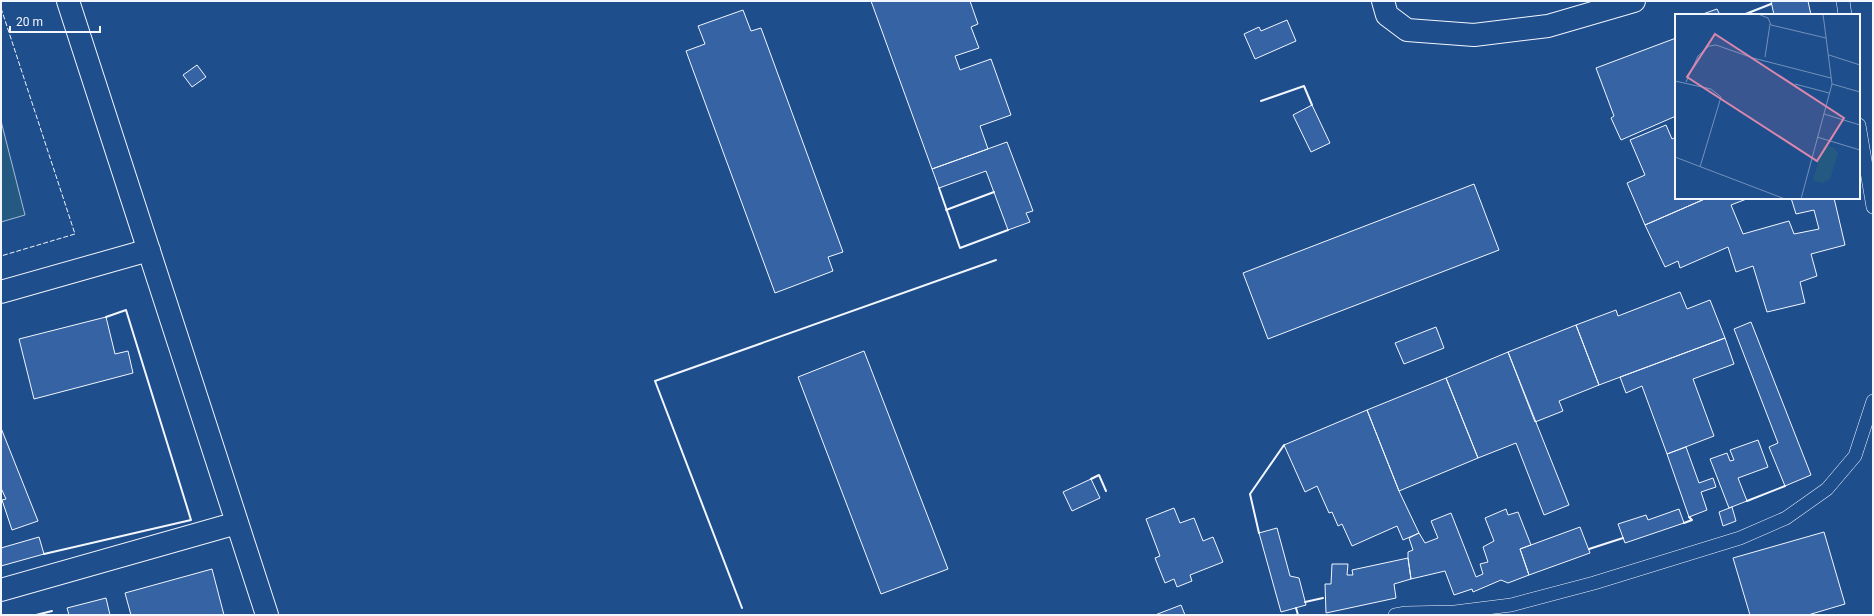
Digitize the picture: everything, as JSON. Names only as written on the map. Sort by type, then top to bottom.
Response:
[{"type":"street","points":[[68,1],[267,615]]},
{"type":"street","points":[[1383,1],[1386,15],[1407,30],[1474,36],[1548,26],[1634,1]]},
{"type":"street","points":[[1,292],[149,250]]},
{"type":"street","points":[[1,590],[237,523]]},
{"type":"lane","points":[[1843,1],[1845,14]]},
{"type":"lane","points":[[1860,131],[1873,207]]},
{"type":"lane","points":[[1395,615],[1406,613],[1455,612],[1511,605],[1594,583],[1733,541],[1786,518],[1827,489],[1856,456],[1873,401]]},
{"type":"shaded area","points":[[1,121],[25,215],[1,222]]},
{"type":"building","points":[[871,1],[970,1],[978,24],[971,27],[979,48],[955,56],[960,70],[991,59],[1011,115],[980,126],[988,149],[932,169]]},
{"type":"building","points":[[1771,1],[1808,1],[1811,14],[1774,14]]},
{"type":"building","points":[[1717,9],[1720,14],[1703,14]]},
{"type":"building","points":[[743,10],[751,31],[761,28],[843,252],[828,257],[833,271],[775,293],[686,51],[705,44],[698,26]]},
{"type":"building","points":[[1287,20],[1296,41],[1255,59],[1244,34],[1259,27],[1261,31]]},
{"type":"building","points":[[1675,38],[1675,116],[1621,140],[1611,118],[1614,116],[1596,68]]},
{"type":"building","points":[[197,65],[206,77],[192,87],[183,75]]},
{"type":"building","points":[[1312,105],[1330,143],[1311,152],[1293,115]]},
{"type":"building","points":[[1666,125],[1672,139],[1675,138],[1675,199],[1705,199],[1645,225],[1627,183],[1645,175],[1630,140]]},
{"type":"building","points":[[1007,142],[1033,211],[1026,213],[1030,222],[1008,230],[986,171],[939,188],[932,169]]},
{"type":"building","points":[[1474,184],[1499,250],[1268,339],[1243,273]]},
{"type":"building","points":[[1705,199],[1746,199],[1731,205],[1743,234],[1789,221],[1794,234],[1819,229],[1814,210],[1796,214],[1791,199],[1834,199],[1845,245],[1811,254],[1817,276],[1800,282],[1805,303],[1767,312],[1753,266],[1736,272],[1728,247],[1680,268],[1678,261],[1665,267],[1645,225]]},
{"type":"building","points":[[1680,292],[1687,309],[1710,300],[1725,338],[1599,385],[1576,325],[1616,310],[1618,316]]},
{"type":"building","points":[[106,317],[115,354],[128,351],[133,373],[34,399],[19,339]]},
{"type":"building","points":[[1751,322],[1811,475],[1785,486],[1769,447],[1778,443],[1734,329]]},
{"type":"building","points":[[1576,325],[1599,385],[1559,401],[1563,411],[1535,422],[1508,352]]},
{"type":"building","points":[[1436,327],[1444,348],[1404,364],[1395,343]]},
{"type":"building","points":[[1725,338],[1734,364],[1693,379],[1714,436],[1667,454],[1642,386],[1626,393],[1620,377]]},
{"type":"building","points":[[864,351],[948,569],[881,594],[798,377]]},
{"type":"building","points":[[1508,352],[1569,505],[1544,515],[1516,443],[1478,458],[1446,378]]},
{"type":"building","points":[[1446,378],[1478,458],[1399,491],[1367,410]]},
{"type":"building","points":[[1367,410],[1399,491],[1419,533],[1403,540],[1397,526],[1352,546],[1342,524],[1338,526],[1332,512],[1329,513],[1317,486],[1305,492],[1284,445]]},
{"type":"building","points":[[1,428],[38,521],[12,530],[2,500],[6,499],[1,488]]},
{"type":"building","points":[[1758,440],[1768,467],[1738,478],[1747,501],[1729,508],[1710,459],[1727,453],[1730,461],[1734,460],[1730,450]]},
{"type":"building","points":[[1686,447],[1699,483],[1713,478],[1716,487],[1701,492],[1707,510],[1689,517],[1667,454]]},
{"type":"building","points":[[1091,479],[1100,498],[1072,511],[1063,492]]},
{"type":"building","points":[[1732,507],[1736,521],[1723,526],[1719,512]]},
{"type":"building","points":[[1174,508],[1180,523],[1194,518],[1203,541],[1213,537],[1223,562],[1190,575],[1192,581],[1177,587],[1174,579],[1165,583],[1155,558],[1160,556],[1146,519]]},
{"type":"building","points":[[1506,509],[1508,515],[1518,512],[1531,545],[1520,549],[1529,575],[1508,583],[1501,580],[1473,592],[1472,589],[1454,595],[1445,571],[1411,579],[1408,552],[1413,550],[1409,538],[1419,533],[1425,543],[1438,538],[1431,521],[1451,513],[1476,577],[1483,574],[1480,564],[1488,562],[1483,547],[1494,541],[1485,518]]},
{"type":"building","points":[[1679,509],[1684,523],[1625,543],[1618,524],[1646,515],[1648,520]]},
{"type":"building","points":[[1580,527],[1590,553],[1529,575],[1520,549]]},
{"type":"building","points":[[1277,528],[1290,576],[1299,578],[1306,605],[1281,612],[1259,533]]},
{"type":"building","points":[[1824,532],[1845,604],[1808,615],[1750,615],[1733,558]]},
{"type":"building","points":[[39,537],[44,554],[1,566],[1,548]]},
{"type":"building","points":[[1408,558],[1411,579],[1394,584],[1396,598],[1326,613],[1325,584],[1331,584],[1332,564],[1348,564],[1347,575],[1353,575],[1352,570]]},
{"type":"building","points":[[212,569],[224,615],[131,615],[125,593]]},
{"type":"building","points":[[106,598],[110,615],[69,615],[67,608]]},
{"type":"building","points":[[1181,605],[1185,615],[1155,615]]},
{"type":"fence","points":[[1,8],[75,234],[1,256]]},
{"type":"wall","points":[[1746,14],[1771,4]]},
{"type":"wall","points":[[1261,101],[1304,86],[1312,105]]},
{"type":"wall","points":[[939,188],[960,248],[1008,230]]},
{"type":"wall","points":[[946,210],[994,192]]},
{"type":"wall","points":[[742,608],[655,381],[996,260]]},
{"type":"wall","points":[[44,554],[191,520],[126,310],[106,317]]},
{"type":"wall","points":[[1259,533],[1250,494],[1284,445]]},
{"type":"wall","points":[[1091,479],[1099,475],[1106,491]]},
{"type":"wall","points":[[1747,501],[1785,486]]},
{"type":"wall","points":[[1684,523],[1692,520],[1689,517]]},
{"type":"wall","points":[[1589,549],[1623,538]]},
{"type":"wall","points":[[1305,602],[1323,598]]},
{"type":"wall","points":[[1296,608],[1298,615]]},
{"type":"wall","points":[[36,615],[52,611]]}]
